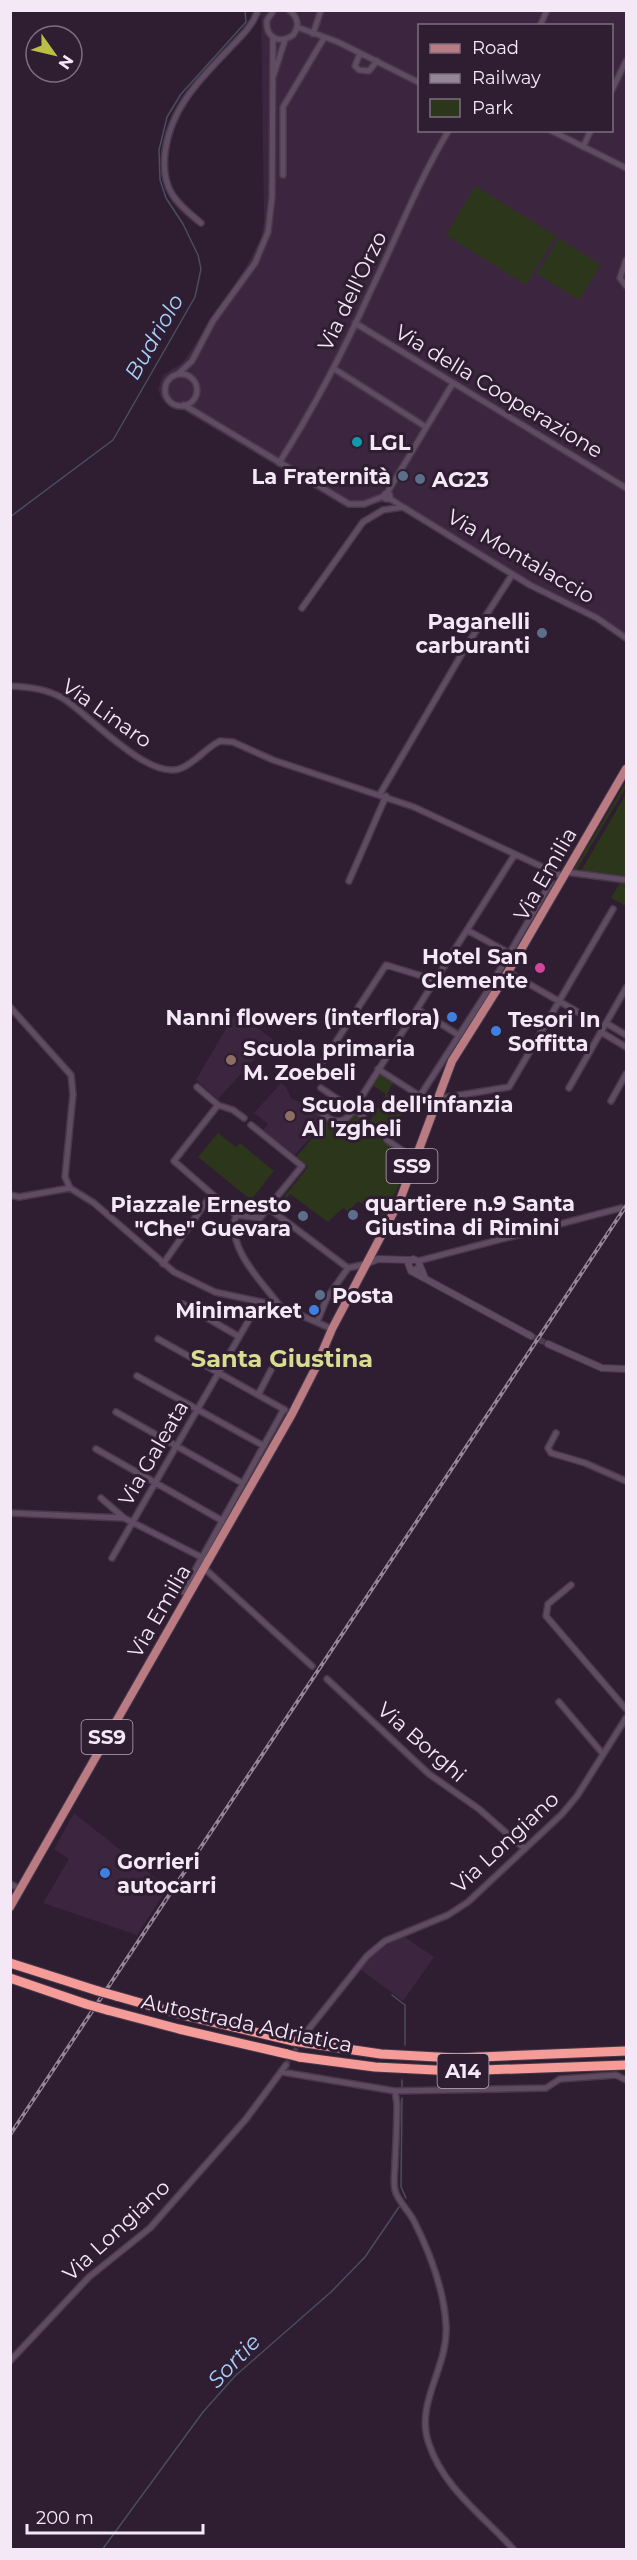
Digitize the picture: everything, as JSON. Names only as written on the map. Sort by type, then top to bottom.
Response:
[{"type":"highway","name":"Autostrada Adriatica","points":[[10,1964],[183,2015],[293,2041],[381,2054],[456,2058],[627,2051]]},
{"type":"highway","name":"Autostrada Adriatica","points":[[10,1978],[86,2004],[179,2030],[299,2057],[375,2067],[455,2071],[627,2065]]},
{"type":"main road","name":"Via Emilia","points":[[12,1901],[21,1889],[288,1412],[400,1200],[446,1074],[490,994],[508,972],[627,769]]},
{"type":"street","points":[[274,10],[267,20],[267,30],[273,38],[272,197],[268,232],[255,263],[213,321],[192,361],[169,380],[166,394],[172,403],[184,405],[349,504],[363,504],[387,495],[453,382]]},
{"type":"street","points":[[312,34],[321,10]]},
{"type":"street","points":[[290,11],[296,18],[295,34]]},
{"type":"street","points":[[201,223],[173,198],[166,184],[164,163],[166,141],[180,105],[248,28],[256,12],[267,20]]},
{"type":"street","points":[[297,27],[360,52],[418,82]]},
{"type":"street","points":[[273,38],[285,40],[295,34],[312,34]]},
{"type":"street","points":[[283,175],[283,107],[324,38]]},
{"type":"street","points":[[272,81],[285,40]]},
{"type":"street","points":[[360,52],[355,62],[359,70],[369,71],[377,62]]},
{"type":"street","points":[[613,88],[627,61]]},
{"type":"street","name":"Via dell'Orzo","points":[[279,463],[309,414],[333,368],[426,168],[448,132]]},
{"type":"street","points":[[554,132],[627,168]]},
{"type":"street","points":[[583,147],[590,132]]},
{"type":"street","points":[[624,285],[621,271],[627,260]]},
{"type":"street","name":"Via della Cooperazione","points":[[355,323],[627,488]]},
{"type":"street","points":[[192,361],[190,376],[197,389],[194,399],[200,416]]},
{"type":"street","points":[[333,368],[426,427]]},
{"type":"street","points":[[178,374],[190,376]]},
{"type":"street","points":[[184,405],[194,399]]},
{"type":"street","name":"Via Montalaccio","points":[[387,495],[512,575],[597,618],[627,638]]},
{"type":"street","points":[[302,608],[363,522],[375,513],[403,507]]},
{"type":"street","points":[[349,881],[383,795],[467,645],[512,575]]},
{"type":"street","name":"Via Linaro","points":[[10,686],[50,692],[65,699],[104,733],[160,768],[176,770],[192,762],[212,745],[226,741],[291,767],[383,795],[432,814],[515,854],[565,874],[627,880]]},
{"type":"street","points":[[308,1102],[328,1118],[337,1122],[345,1119],[515,854]]},
{"type":"street","name":"Via Emilia","points":[[378,1069],[420,1096],[457,1034],[490,994],[509,953],[551,882]]},
{"type":"street","points":[[436,1099],[503,1090],[509,1087],[613,909]]},
{"type":"street","points":[[467,930],[509,953]]},
{"type":"street","points":[[324,1060],[386,964],[435,980]]},
{"type":"street","points":[[508,972],[604,1027],[627,1047]]},
{"type":"street","points":[[569,1088],[627,988]]},
{"type":"street","points":[[10,1007],[71,1075],[73,1094],[65,1177],[70,1188]]},
{"type":"street","points":[[417,1008],[457,1034]]},
{"type":"street","points":[[604,1027],[627,1035]]},
{"type":"street","points":[[436,1069],[446,1074]]},
{"type":"street","points":[[611,1101],[627,1074]]},
{"type":"street","points":[[198,1087],[218,1105],[233,1110],[244,1118]]},
{"type":"street","points":[[321,1088],[363,1116]]},
{"type":"street","points":[[218,1105],[174,1161],[211,1196],[236,1215],[260,1218],[303,1166],[251,1125]]},
{"type":"street","points":[[387,1140],[415,1159]]},
{"type":"street","points":[[10,1195],[19,1197],[58,1188],[70,1188],[94,1203],[174,1272],[221,1294],[280,1306],[332,1329]]},
{"type":"street","points":[[164,1264],[211,1196]]},
{"type":"street","points":[[410,1270],[419,1264],[621,1208]]},
{"type":"street","points":[[266,1210],[275,1212],[348,1268]]},
{"type":"street","points":[[236,1215],[233,1229],[241,1251],[252,1272],[280,1306]]},
{"type":"street","points":[[317,1322],[327,1298],[348,1268],[378,1259],[410,1260],[419,1264],[426,1280]]},
{"type":"street","points":[[394,1260],[426,1280],[531,1336]]},
{"type":"street","points":[[410,1260],[410,1270]]},
{"type":"street","points":[[183,1304],[238,1336]]},
{"type":"street","name":"Via Galeata","points":[[112,1558],[250,1318]]},
{"type":"street","points":[[158,1340],[288,1412]]},
{"type":"street","points":[[548,1344],[602,1368],[627,1369]]},
{"type":"street","points":[[258,1395],[271,1370]]},
{"type":"street","points":[[137,1376],[264,1446]]},
{"type":"street","points":[[116,1412],[242,1483]]},
{"type":"street","name":"Via Emilia","points":[[183,1592],[204,1562],[222,1520],[242,1483],[288,1412]]},
{"type":"street","points":[[556,1433],[548,1448],[552,1453],[585,1463],[627,1481]]},
{"type":"street","points":[[96,1449],[222,1520]]},
{"type":"street","points":[[101,1498],[132,1523],[204,1562],[312,1666]]},
{"type":"street","points":[[10,1513],[124,1518]]},
{"type":"street","points":[[571,1586],[548,1604],[546,1616],[627,1709]]},
{"type":"street","name":"Via Borghi","points":[[327,1679],[429,1774],[479,1809],[525,1848]]},
{"type":"street","points":[[560,1702],[603,1754]]},
{"type":"street","name":"Via Longiano","points":[[308,2030],[368,1956],[385,1941],[448,1915],[525,1848],[577,1796],[627,1718]]},
{"type":"street","points":[[10,1884],[21,1889]]},
{"type":"street","name":"Via Longiano","points":[[10,2361],[89,2277],[150,2228],[246,2119],[286,2064]]},
{"type":"street","points":[[282,2072],[395,2091],[546,2088],[560,2079],[616,2075],[627,2080]]},
{"type":"street","points":[[395,2091],[398,2104],[395,2192],[426,2246],[443,2300],[446,2327],[444,2348],[427,2402],[424,2421],[429,2445],[442,2472],[472,2508],[514,2550]]},
{"type":"shaded area","points":[[261,11],[626,11],[626,641],[589,616],[540,594],[387,502],[353,507],[343,506],[184,411],[169,407],[161,398],[158,389],[163,375],[183,362],[246,267],[261,238],[264,220]]},
{"type":"shaded area","name":"Scuola primaria M. Zoebeli","points":[[235,1013],[273,1039],[218,1099],[196,1080]]},
{"type":"shaded area","name":"Scuola dell'infanzia Al 'zgheli","points":[[281,1083],[286,1087],[291,1098],[309,1106],[326,1119],[295,1155],[263,1130],[268,1124],[254,1113]]},
{"type":"shaded area","name":"Gorrieri autocarri","points":[[74,1813],[168,1888],[137,1935],[43,1903],[69,1859],[54,1849]]},
{"type":"shaded area","points":[[403,1936],[434,1957],[403,2001],[360,1969],[377,1951]]},
{"type":"green space","points":[[475,186],[556,236],[526,285],[446,235]]},
{"type":"green space","points":[[559,238],[601,265],[579,300],[537,274]]},
{"type":"green space","points":[[626,782],[625,789],[576,871],[574,869]]},
{"type":"green space","points":[[626,794],[626,877],[581,871]]},
{"type":"green space","points":[[620,883],[626,883],[626,906],[611,898]]},
{"type":"green space","points":[[379,1074],[393,1083],[387,1094],[408,1108],[381,1139],[410,1161],[383,1220],[358,1201],[348,1212],[343,1208],[328,1222],[290,1194],[277,1211],[274,1209],[308,1167],[296,1157],[327,1121],[336,1123],[353,1114],[368,1124],[386,1094],[372,1085]]},
{"type":"green space","points":[[218,1133],[236,1147],[240,1143],[274,1171],[251,1200],[198,1157]]},
{"type":"waterway","name":"Budriolo","points":[[10,517],[113,440],[195,297],[201,269],[198,255],[183,224],[166,198],[160,180],[159,150],[167,117],[181,94],[246,22],[245,10]]},
{"type":"waterway","name":"Sortie","points":[[392,1995],[405,2005],[405,2045]]},
{"type":"waterway","name":"Sortie","points":[[402,2080],[402,2088]]},
{"type":"waterway","name":"Sortie","points":[[402,2098],[401,2187],[406,2198]]},
{"type":"waterway","name":"Sortie","points":[[102,2550],[203,2412],[235,2376],[331,2292],[365,2257],[399,2207]]},
{"type":"tunnel","points":[[531,1336],[548,1344]]},
{"type":"tunnel","points":[[286,2065],[308,2030]]},
{"type":"railway","points":[[10,2135],[626,1206]]},
{"type":"place","name":"LGL","points":[[357,442]]},
{"type":"place","name":"La Fraternità","points":[[403,476]]},
{"type":"place","name":"AG23","points":[[420,479]]},
{"type":"place","name":"Paganelli carburanti","points":[[542,633]]},
{"type":"place","name":"Hotel San Clemente","points":[[540,968]]},
{"type":"place","name":"Nanni flowers (interflora)","points":[[452,1017]]},
{"type":"place","name":"Tesori In Soffitta","points":[[496,1031]]},
{"type":"place","name":"Scuola primaria M. Zoebeli","points":[[231,1060]]},
{"type":"place","name":"Scuola dell'infanzia Al 'zgheli","points":[[290,1116]]},
{"type":"place","name":"quartiere n.9 Santa Giustina di Rimini","points":[[353,1215]]},
{"type":"place","name":"Piazzale Ernesto \"Che\" Guevara","points":[[303,1216]]},
{"type":"place","name":"Posta","points":[[320,1295]]},
{"type":"place","name":"Minimarket","points":[[314,1310]]},
{"type":"place","name":"Gorrieri autocarri","points":[[105,1873]]},
{"type":"district","name":"Santa Giustina","points":[[282,1358]]}]
